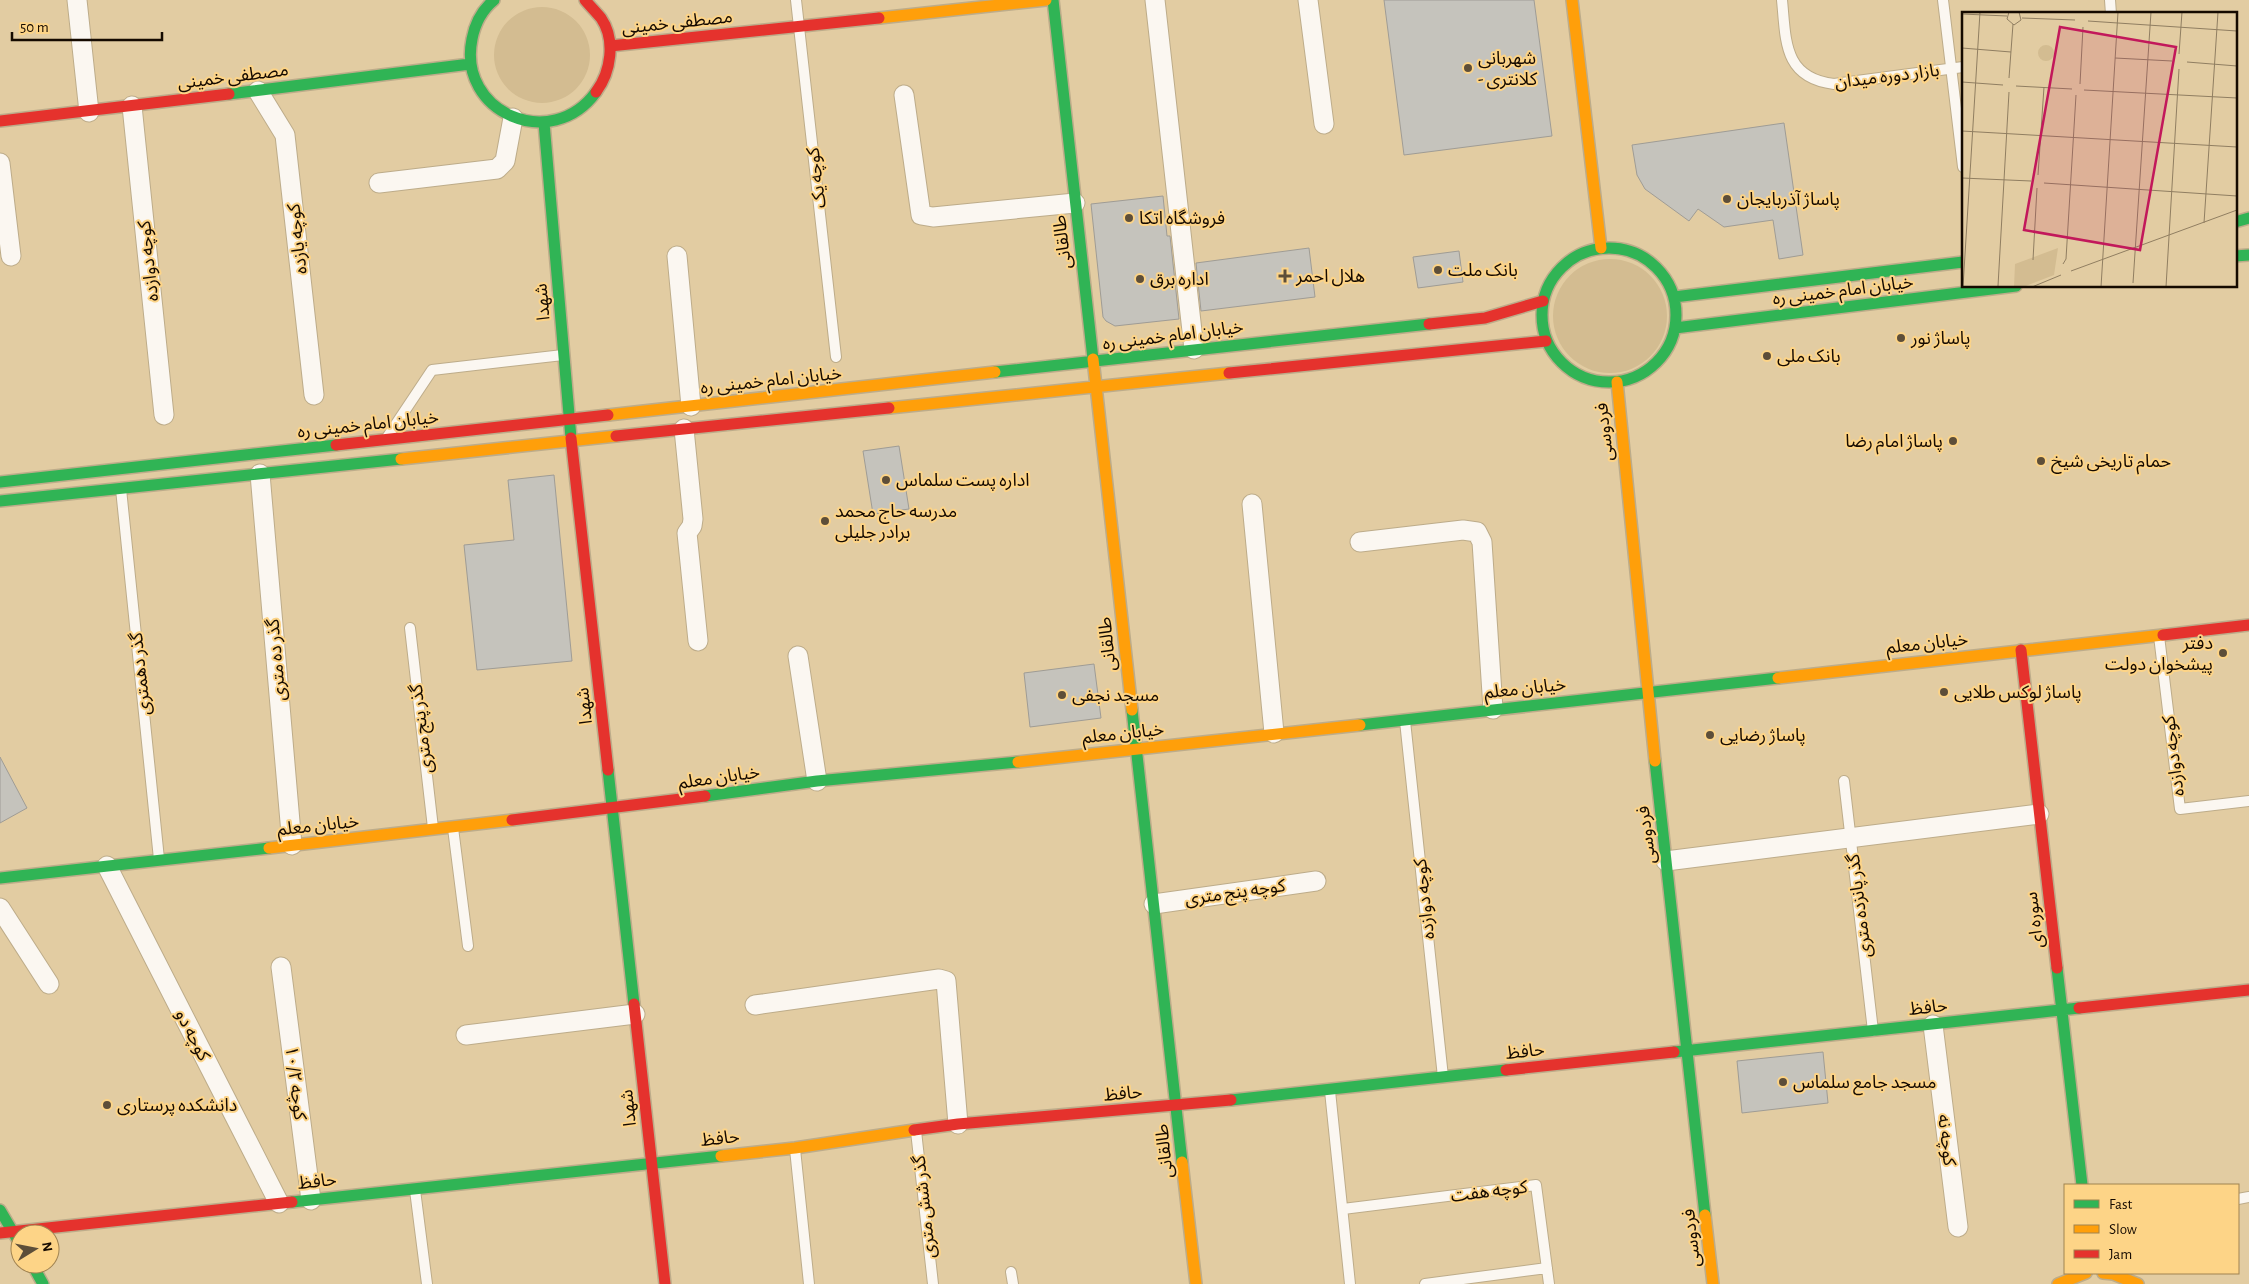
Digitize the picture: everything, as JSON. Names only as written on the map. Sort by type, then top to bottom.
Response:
[{"type":"street","points":[[77,0],[89,112]]},
{"type":"street","points":[[494,0],[478,20],[470,41],[470,64],[478,87],[493,106],[513,118],[537,124],[560,120],[582,110],[598,92],[608,70],[610,46],[604,24],[592,6],[585,0]]},
{"type":"street","name":"مصطفی خمینی","points":[[610,46],[1046,0]]},
{"type":"street","name":"طالقانی","points":[[1053,0],[1196,1284]]},
{"type":"street","points":[[1155,0],[1194,350]]},
{"type":"street","points":[[1308,0],[1324,124]]},
{"type":"street","points":[[1572,0],[1600,248]]},
{"type":"street","name":"مصطفی خمینی","points":[[0,121],[89,112],[470,64]]},
{"type":"street","name":"کوچه یازده","points":[[258,90],[285,135],[314,395]]},
{"type":"street","points":[[904,95],[918,208],[921,215],[933,217],[1075,203]]},
{"type":"street","name":"کوچه دوازده","points":[[132,106],[164,415]]},
{"type":"street","points":[[379,183],[497,169],[505,161],[513,118]]},
{"type":"street","name":"شهدا","points":[[544,123],[572,442],[666,1284]]},
{"type":"street","points":[[0,163],[11,256]]},
{"type":"street","points":[[2236,222],[2249,218]]},
{"type":"street","points":[[1600,248],[1621,249],[1639,255],[1655,265],[1667,280],[1674,297],[1675,328],[1668,348],[1655,365],[1637,377],[1617,382],[1599,382],[1582,377],[1566,368],[1546,341],[1542,320],[1543,302],[1551,282],[1564,265],[1582,253],[1600,248]]},
{"type":"street","points":[[2236,256],[2249,255]]},
{"type":"street","points":[[677,256],[691,406]]},
{"type":"street","name":"خیابان امام خمینی ره","points":[[1674,297],[1962,262]]},
{"type":"street","name":"خیابان امام خمینی ره","points":[[1675,328],[2000,288]]},
{"type":"street","name":"خیابان امام خمینی ره","points":[[0,482],[1485,318],[1543,302]]},
{"type":"street","points":[[0,501],[1546,341]]},
{"type":"street","name":"فردوسی","points":[[1617,382],[1647,692],[1713,1284]]},
{"type":"street","points":[[684,429],[693,519],[692,526],[686,533],[698,641]]},
{"type":"street","name":"گذر ده متری","points":[[260,474],[292,845]]},
{"type":"street","points":[[1252,504],[1274,733]]},
{"type":"street","points":[[1360,542],[1463,530],[1476,532],[1482,542],[1493,709]]},
{"type":"street","name":"خیابان معلم","points":[[0,878],[613,809],[817,781],[1137,750],[1274,733],[2249,625]]},
{"type":"street","name":"سوره ای","points":[[2021,650],[2082,1184]]},
{"type":"street","points":[[798,656],[817,781]]},
{"type":"street","points":[[1666,861],[2039,814]]},
{"type":"street","name":"کوچه دو","points":[[107,866],[279,1203]]},
{"type":"street","name":"کوچه پنج متری","points":[[1154,904],[1316,881]]},
{"type":"street","points":[[0,908],[49,984]]},
{"type":"street","name":"کوچه ۱۰/۲","points":[[281,967],[310,1200]]},
{"type":"street","points":[[754,1005],[939,979],[946,981],[958,1124]]},
{"type":"street","name":"حافظ","points":[[60,1227],[795,1148],[958,1124],[1177,1106],[2249,990]]},
{"type":"street","points":[[466,1035],[635,1014]]},
{"type":"street","name":"کوچه نه","points":[[1932,1024],[1958,1226]]},
{"type":"street","points":[[0,1210],[10,1227]]},
{"type":"street","points":[[2058,1284],[2083,1274]]},
{"type":"street","points":[[2113,1274],[2138,1284]]},
{"type":"lane","name":"کوچه یک","points":[[796,0],[836,357]]},
{"type":"lane","name":"بازار دوره میدان","points":[[1782,0],[1789,55],[1796,67],[1807,76],[1820,82],[1834,84],[1962,67]]},
{"type":"lane","points":[[1943,0],[1962,159]]},
{"type":"lane","points":[[386,439],[432,370],[564,355]]},
{"type":"lane","name":"گذر دهمتری","points":[[121,489],[159,860]]},
{"type":"lane","name":"گذر پنج متری","points":[[410,628],[433,829]]},
{"type":"lane","name":"کوچه دوازده","points":[[2159,635],[2180,809],[2249,801]]},
{"type":"lane","name":"کوچه دوازده","points":[[1404,720],[1443,1078]]},
{"type":"lane","name":"گذر پانزده متری","points":[[1844,781],[1874,1031]]},
{"type":"lane","points":[[453,827],[468,946]]},
{"type":"lane","points":[[1329,1090],[1350,1284]]},
{"type":"lane","name":"گذر شش متری","points":[[916,1130],[933,1284]]},
{"type":"lane","points":[[795,1148],[809,1284]]},
{"type":"lane","name":"کوچه هفت","points":[[1343,1209],[1536,1185],[1549,1284]]},
{"type":"lane","points":[[415,1189],[427,1284]]},
{"type":"lane","points":[[1425,1284],[1547,1268]]},
{"type":"lane","points":[[1011,1272],[1013,1284]]},
{"type":"shaded area","points":[[542,7],[560,11],[576,21],[586,37],[590,55],[586,73],[576,89],[560,99],[542,103],[524,99],[508,89],[498,73],[494,55],[498,37],[508,21],[524,11]]},
{"type":"shaded area","points":[[1610,259],[1632,263],[1650,276],[1663,294],[1667,316],[1663,338],[1650,356],[1632,369],[1610,373],[1588,369],[1570,356],[1557,338],[1553,316],[1557,294],[1570,276],[1588,263]]},
{"type":"building","name":"شهربانی - کلانتری","points":[[1384,0],[1534,0],[1552,136],[1404,155]]},
{"type":"building","name":"پاساژ آذربایجان","points":[[1784,123],[1803,255],[1779,259],[1773,220],[1724,227],[1698,209],[1689,221],[1645,189],[1637,175],[1632,145]]},
{"type":"building","name":"اداره برق","points":[[1163,196],[1167,236],[1170,236],[1179,319],[1115,326],[1103,317],[1091,204]]},
{"type":"building","points":[[1309,248],[1315,297],[1201,311],[1196,263]]},
{"type":"building","name":"بانک ملت","points":[[1459,251],[1463,282],[1418,288],[1413,257]]},
{"type":"building","name":"اداره پست سلماس","points":[[899,446],[909,509],[873,514],[863,451]]},
{"type":"building","points":[[554,475],[572,661],[477,670],[464,545],[514,540],[508,480]]},
{"type":"building","name":"مسجد نجفی","points":[[1094,664],[1101,718],[1030,727],[1024,673]]},
{"type":"building","points":[[0,757],[27,808],[0,823]]},
{"type":"building","name":"مسجد جامع سلماس","points":[[1823,1052],[1828,1103],[1742,1113],[1737,1061]]},
{"type":"traffic: fast","points":[[494,0],[480,17],[475,28],[472,39],[471,65],[479,87],[493,104],[512,116],[533,122],[556,120],[577,110],[596,92]]},
{"type":"traffic: fast","points":[[1053,0],[1093,359]]},
{"type":"traffic: fast","points":[[229,94],[470,64]]},
{"type":"traffic: fast","points":[[544,123],[571,438]]},
{"type":"traffic: fast","points":[[2236,222],[2249,218]]},
{"type":"traffic: fast","points":[[1609,248],[1635,253],[1646,259],[1656,268],[1665,278],[1671,289],[1676,315],[1671,341],[1665,352],[1656,362],[1646,371],[1635,377],[1609,382],[1583,377],[1572,371],[1562,362],[1553,352],[1547,341],[1542,315],[1547,289],[1553,278],[1562,268],[1572,259],[1583,253],[1609,248]]},
{"type":"traffic: fast","points":[[2236,256],[2249,255]]},
{"type":"traffic: fast","points":[[1674,297],[1962,262]]},
{"type":"traffic: fast","points":[[1675,328],[2000,288]]},
{"type":"traffic: fast","points":[[995,372],[1429,324]]},
{"type":"traffic: fast","points":[[0,482],[336,445]]},
{"type":"traffic: fast","points":[[0,501],[401,459]]},
{"type":"traffic: fast","points":[[1360,725],[1778,678]]},
{"type":"traffic: fast","points":[[1132,710],[1182,1162]]},
{"type":"traffic: fast","points":[[1655,761],[1705,1215]]},
{"type":"traffic: fast","points":[[705,796],[817,781],[1018,762]]},
{"type":"traffic: fast","points":[[608,770],[634,1004]]},
{"type":"traffic: fast","points":[[0,878],[269,848]]},
{"type":"traffic: fast","points":[[2057,968],[2082,1184]]},
{"type":"traffic: fast","points":[[1674,1052],[2079,1008]]},
{"type":"traffic: fast","points":[[1231,1100],[1506,1070]]},
{"type":"traffic: fast","points":[[292,1202],[721,1156]]},
{"type":"traffic: fast","points":[[0,1210],[10,1227]]},
{"type":"traffic: fast","points":[[38,1274],[43,1284]]},
{"type":"traffic: slow","points":[[879,18],[1046,0]]},
{"type":"traffic: slow","points":[[1572,0],[1601,248]]},
{"type":"traffic: slow","points":[[1093,359],[1132,710]]},
{"type":"traffic: slow","points":[[608,415],[995,372]]},
{"type":"traffic: slow","points":[[889,408],[1229,373]]},
{"type":"traffic: slow","points":[[1617,382],[1655,761]]},
{"type":"traffic: slow","points":[[401,459],[616,436]]},
{"type":"traffic: slow","points":[[1778,678],[2163,635]]},
{"type":"traffic: slow","points":[[1018,762],[1360,725]]},
{"type":"traffic: slow","points":[[269,848],[512,820]]},
{"type":"traffic: slow","points":[[721,1156],[795,1148],[914,1130]]},
{"type":"traffic: slow","points":[[1182,1162],[1196,1284]]},
{"type":"traffic: slow","points":[[1705,1215],[1713,1284]]},
{"type":"traffic: slow","points":[[2058,1284],[2083,1274]]},
{"type":"traffic: slow","points":[[2113,1274],[2138,1284]]},
{"type":"traffic: jam","points":[[585,0],[601,18],[609,36],[610,56],[608,66],[596,92]]},
{"type":"traffic: jam","points":[[610,46],[879,18]]},
{"type":"traffic: jam","points":[[0,121],[229,94]]},
{"type":"traffic: jam","points":[[1429,324],[1485,318],[1543,301]]},
{"type":"traffic: jam","points":[[1229,373],[1546,341]]},
{"type":"traffic: jam","points":[[616,436],[889,408]]},
{"type":"traffic: jam","points":[[336,445],[608,415]]},
{"type":"traffic: jam","points":[[571,438],[608,770]]},
{"type":"traffic: jam","points":[[2163,635],[2249,625]]},
{"type":"traffic: jam","points":[[2021,650],[2057,968]]},
{"type":"traffic: jam","points":[[512,820],[705,796]]},
{"type":"traffic: jam","points":[[2079,1008],[2249,990]]},
{"type":"traffic: jam","points":[[634,1004],[665,1284]]},
{"type":"traffic: jam","points":[[1506,1070],[1674,1052]]},
{"type":"traffic: jam","points":[[914,1130],[958,1124],[1231,1100]]},
{"type":"traffic: jam","points":[[0,1233],[292,1202]]},
{"type":"place","name":"شهربانی - کلانتری","points":[[1468,68]]},
{"type":"place","name":"پاساژ آذربایجان","points":[[1727,199]]},
{"type":"place","name":"فروشگاه اتکا","points":[[1129,218]]},
{"type":"place","name":"بانک ملت","points":[[1438,270]]},
{"type":"place","name":"هلال احمر","points":[[1285,276]]},
{"type":"place","name":"اداره برق","points":[[1140,279]]},
{"type":"place","name":"پاساژ نور","points":[[1901,338]]},
{"type":"place","name":"بانک ملی","points":[[1767,356]]},
{"type":"place","name":"پاساژ امام رضا","points":[[1953,441]]},
{"type":"place","name":"حمام تاریخی شیخ","points":[[2041,461]]},
{"type":"place","name":"اداره پست سلماس","points":[[886,480]]},
{"type":"place","name":"مدرسه حاج محمد برادر جلیلی","points":[[825,521]]},
{"type":"place","name":"دفتر پیشخوان دولت","points":[[2223,653]]},
{"type":"place","name":"پاساژ لوکس طلایی","points":[[1944,692]]},
{"type":"place","name":"مسجد نجفی","points":[[1062,695]]},
{"type":"place","name":"پاساژ رضایی","points":[[1710,735]]},
{"type":"place","name":"مسجد جامع سلماس","points":[[1783,1082]]},
{"type":"place","name":"دانشکده پرستاری","points":[[107,1105]]}]
